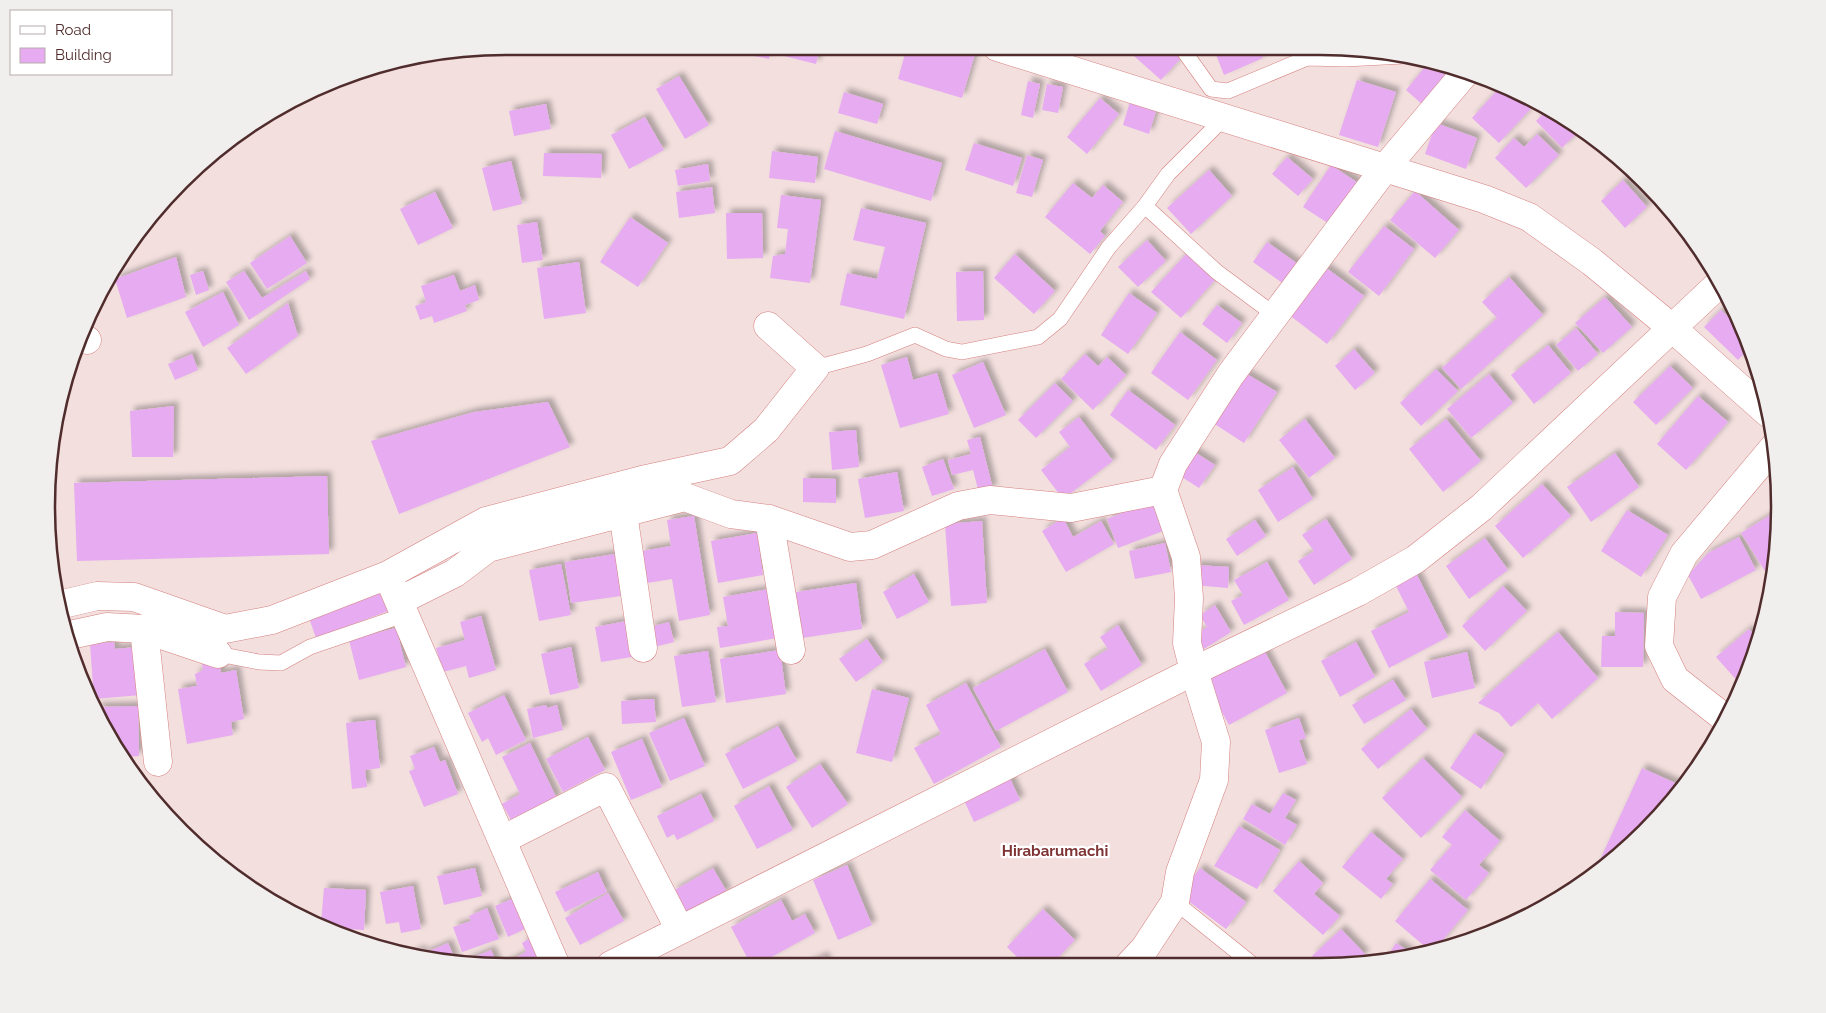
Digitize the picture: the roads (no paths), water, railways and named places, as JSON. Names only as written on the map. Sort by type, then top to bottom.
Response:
[{"type":"street","points":[[1034,55],[1484,198],[1528,217],[1592,262],[1672,328],[1759,405]]},
{"type":"street","points":[[1136,958],[1145,948],[1174,902],[1180,872],[1214,780],[1216,742],[1187,643],[1189,598],[1186,557],[1163,490],[1173,464],[1231,374],[1385,168],[1461,78]]},
{"type":"street","points":[[625,958],[1194,671],[1358,592],[1416,559],[1482,507],[1715,288]]},
{"type":"street","points":[[66,603],[97,596],[134,597],[225,629],[272,620],[388,575],[486,521],[642,480],[730,461],[766,430],[815,368],[768,326]]},
{"type":"street","points":[[1720,714],[1675,679],[1659,646],[1662,596],[1684,554],[1768,455]]},
{"type":"street","points":[[402,608],[455,574],[488,548],[685,497],[731,514],[769,519],[850,547],[872,545],[958,506],[990,500],[1071,508],[1163,490]]},
{"type":"street","points":[[623,513],[644,648]]},
{"type":"street","points":[[769,519],[791,650]]},
{"type":"street","points":[[388,575],[553,958]]},
{"type":"street","points":[[73,634],[107,627],[144,629],[218,654]]},
{"type":"street","points":[[144,629],[158,762]]},
{"type":"street","points":[[502,840],[606,787],[680,930]]},
{"type":"lane","points":[[1187,55],[1211,89],[1228,91],[1307,58],[1345,60],[1371,58]]},
{"type":"lane","points":[[815,368],[867,354],[916,335],[946,349],[962,352],[1038,337],[1060,319],[1109,247],[1145,206],[1168,174],[1225,117]]},
{"type":"lane","points":[[1145,206],[1217,272],[1275,315]]},
{"type":"lane","points":[[218,654],[259,662],[281,663],[310,647],[402,608]]},
{"type":"lane","points":[[1174,902],[1245,958]]},
{"type":"district","name":"Hirabarumachi","points":[[1055,851]]}]
